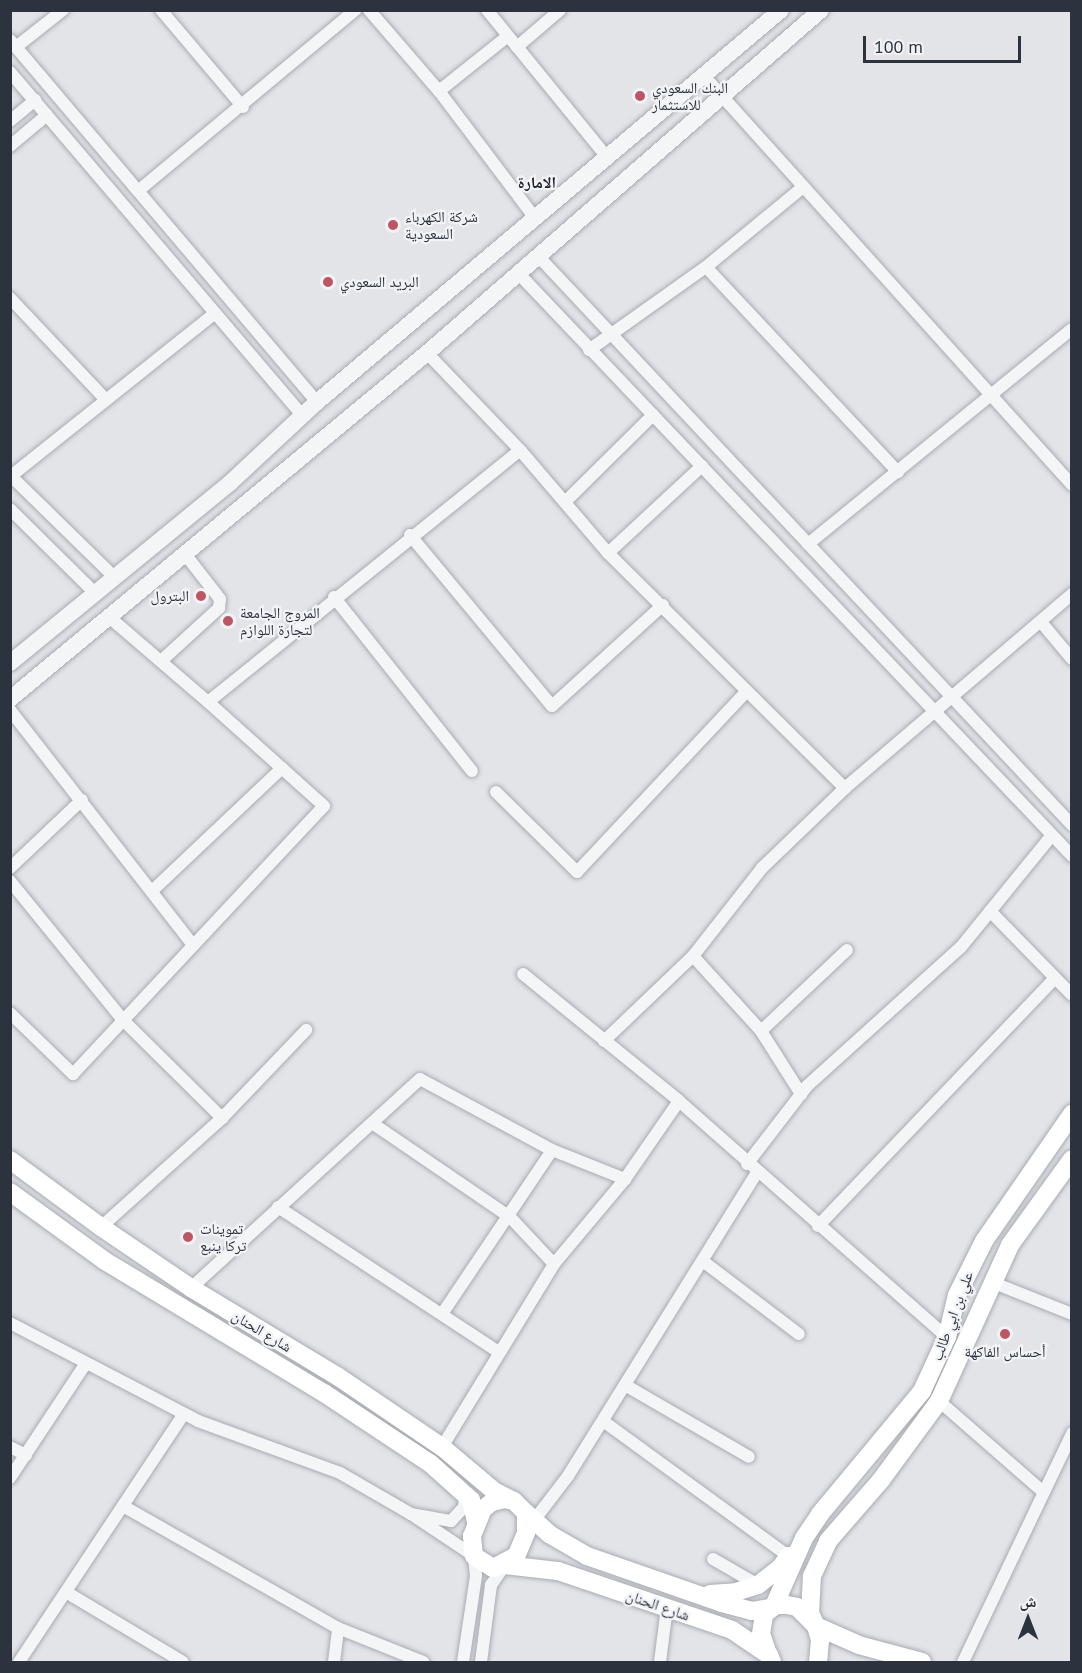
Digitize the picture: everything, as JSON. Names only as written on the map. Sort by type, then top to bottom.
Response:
[{"type":"main road","name":"علي بن ابي طالب","points":[[772,1660],[761,1634],[771,1607],[804,1538],[922,1391],[948,1337],[957,1295],[984,1241],[1071,1114]]},
{"type":"main road","name":"علي بن ابي طالب","points":[[819,1662],[820,1640],[810,1613],[812,1576],[828,1541],[881,1480],[939,1401],[1010,1245],[1071,1159]]},
{"type":"main road","name":"شارع الحنان","points":[[10,1160],[101,1227],[191,1288],[337,1376],[442,1447],[494,1491],[587,1556],[752,1611],[771,1607],[797,1607],[816,1626]]},
{"type":"main road","name":"شارع الحنان","points":[[10,1192],[105,1261],[324,1393],[431,1464],[465,1494],[476,1511],[476,1522]]},
{"type":"main road","points":[[492,1502],[527,1515],[522,1546],[505,1565],[493,1568],[474,1556],[472,1536],[476,1522],[492,1502]]},
{"type":"main road","points":[[688,1591],[724,1594],[758,1585],[780,1568],[804,1538]]},
{"type":"main road","name":"شارع الحنان","points":[[505,1565],[558,1571],[732,1630],[772,1660]]},
{"type":"main road","points":[[816,1626],[859,1645],[922,1662]]},
{"type":"street","points":[[63,10],[13,43],[317,402]]},
{"type":"street","points":[[161,10],[243,107]]},
{"type":"street","points":[[138,191],[243,107],[355,10]]},
{"type":"street","points":[[369,10],[439,91],[535,218]]},
{"type":"street","points":[[487,10],[608,157]]},
{"type":"street","points":[[517,47],[560,10]]},
{"type":"street","points":[[10,663],[112,576],[230,483],[317,402],[781,10]]},
{"type":"street","points":[[10,699],[427,354],[821,10]]},
{"type":"street","points":[[439,91],[508,36]]},
{"type":"street","points":[[10,72],[302,416]]},
{"type":"street","points":[[704,76],[1071,485]]},
{"type":"street","points":[[10,121],[35,100]]},
{"type":"street","points":[[10,146],[47,115]]},
{"type":"street","points":[[589,350],[608,334],[706,267],[803,187]]},
{"type":"street","points":[[539,257],[608,334],[950,694],[1071,825]]},
{"type":"street","points":[[706,267],[898,472]]},
{"type":"street","points":[[519,274],[1071,856]]},
{"type":"street","points":[[10,298],[106,400]]},
{"type":"street","points":[[112,576],[11,476],[215,313]]},
{"type":"street","points":[[808,544],[1071,329]]},
{"type":"street","points":[[427,354],[520,450],[608,553],[663,605],[746,692],[845,788]]},
{"type":"street","points":[[565,502],[653,415]]},
{"type":"street","points":[[208,702],[410,535],[520,450]]},
{"type":"street","points":[[608,553],[702,466]]},
{"type":"street","points":[[10,509],[94,592]]},
{"type":"street","points":[[410,535],[552,706],[663,605]]},
{"type":"street","points":[[161,661],[219,608],[220,599],[185,554]]},
{"type":"street","points":[[604,1041],[693,956],[762,868],[845,788],[933,708],[1041,622],[1071,594]]},
{"type":"street","points":[[334,597],[472,771]]},
{"type":"street","points":[[10,1013],[74,1074],[122,1019],[324,806],[108,616]]},
{"type":"street","points":[[1041,622],[1071,659]]},
{"type":"street","points":[[496,792],[578,872],[746,692]]},
{"type":"street","points":[[10,710],[193,945]]},
{"type":"street","points":[[152,891],[282,768]]},
{"type":"street","points":[[10,868],[82,800]]},
{"type":"street","points":[[527,1515],[603,1420],[704,1262],[752,1168],[801,1094],[961,947],[1052,835]]},
{"type":"street","points":[[10,881],[122,1019],[222,1118]]},
{"type":"street","points":[[990,911],[1071,995]]},
{"type":"street","points":[[761,1031],[847,950]]},
{"type":"street","points":[[693,956],[761,1031],[801,1094]]},
{"type":"street","points":[[523,974],[679,1101],[818,1226],[948,1337]]},
{"type":"street","points":[[818,1226],[1055,978]]},
{"type":"street","points":[[101,1227],[222,1118],[306,1030]]},
{"type":"street","points":[[191,1288],[420,1079],[552,1150],[625,1179]]},
{"type":"street","points":[[442,1447],[554,1264],[625,1179],[679,1101]]},
{"type":"street","points":[[372,1123],[510,1217],[554,1264]]},
{"type":"street","points":[[442,1314],[510,1217],[552,1150]]},
{"type":"street","points":[[278,1207],[499,1352]]},
{"type":"street","points":[[704,1262],[799,1334]]},
{"type":"street","points":[[994,1283],[1071,1314]]},
{"type":"street","points":[[10,1323],[184,1414],[340,1473],[411,1514],[474,1556],[476,1576],[463,1662]]},
{"type":"street","points":[[10,1478],[86,1363]]},
{"type":"street","points":[[625,1385],[749,1457]]},
{"type":"street","points":[[939,1401],[1041,1490]]},
{"type":"street","points":[[19,1662],[184,1414]]},
{"type":"street","points":[[603,1420],[788,1556]]},
{"type":"street","points":[[963,1662],[1041,1490],[1071,1434]]},
{"type":"street","points":[[10,1447],[26,1455]]},
{"type":"street","points":[[411,1514],[451,1521],[464,1508],[465,1494]]},
{"type":"street","points":[[123,1506],[338,1628],[423,1662]]},
{"type":"street","points":[[713,1559],[758,1585]]},
{"type":"street","points":[[481,1662],[491,1585],[505,1565]]},
{"type":"street","points":[[66,1592],[183,1662]]},
{"type":"street","points":[[660,1662],[667,1608]]},
{"type":"street","points":[[334,1662],[338,1628]]},
{"type":"place","name":"البنك السعودي للاستثمار","points":[[640,96]]},
{"type":"place","name":"شركة الكهرباء السعودية","points":[[393,225]]},
{"type":"place","name":"البريد السعودي","points":[[328,282]]},
{"type":"place","name":"البترول","points":[[201,596]]},
{"type":"place","name":"المروج الجامعة لتجارة اللوازم","points":[[228,621]]},
{"type":"place","name":"تموينات تركا ينبع","points":[[188,1237]]},
{"type":"place","name":"أحساس الفاكهة","points":[[1005,1334]]},
{"type":"district","name":"الامارة","points":[[537,182]]}]
